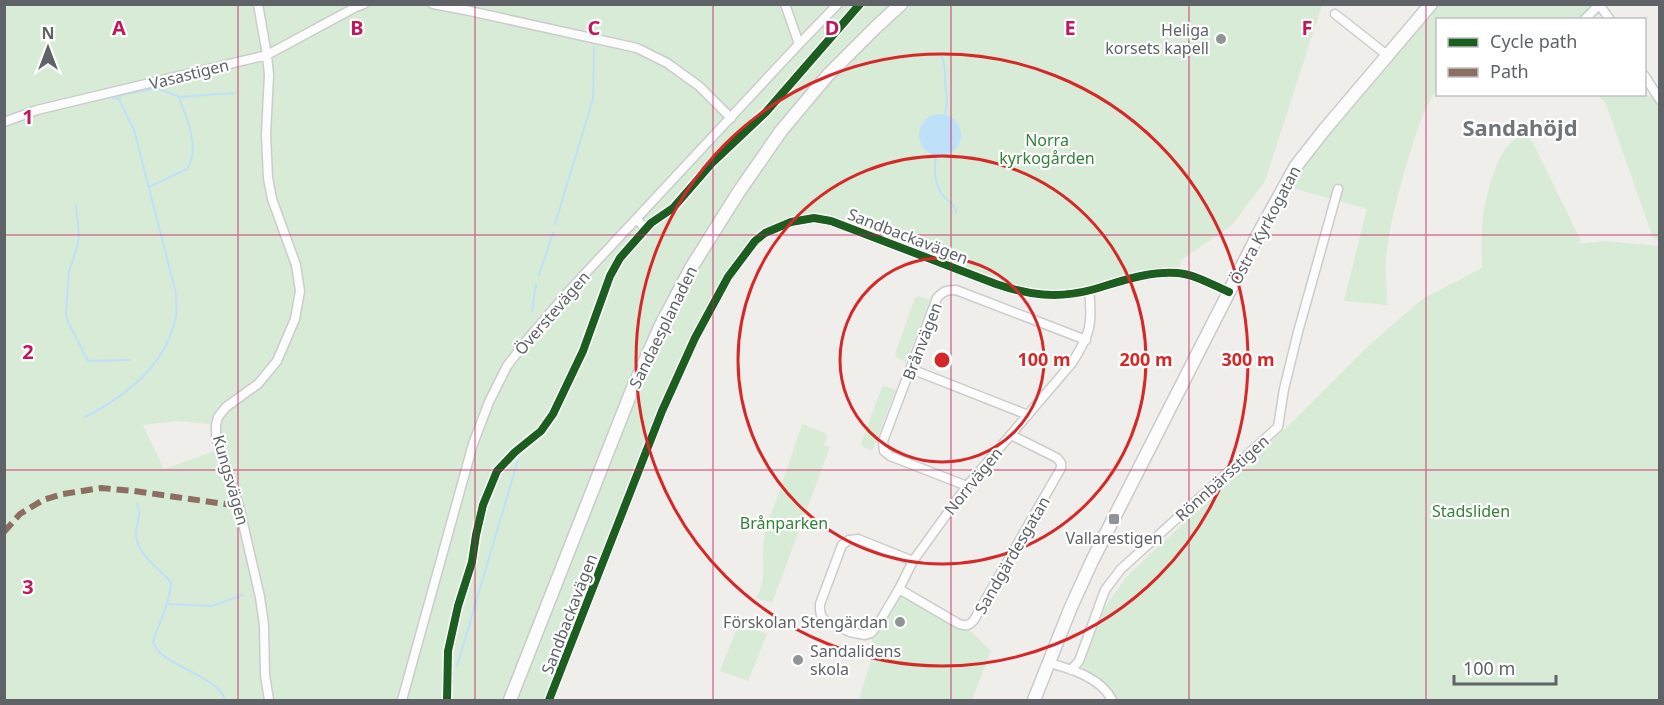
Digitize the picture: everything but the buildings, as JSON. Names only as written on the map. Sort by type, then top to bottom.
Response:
[{"type":"street","name":"Kungsvägen","points":[[258,4],[269,75],[266,134],[268,178],[272,199],[292,251],[300,291],[295,319],[277,361],[258,384],[226,407],[218,417],[216,438],[240,506],[260,597],[264,625],[265,675],[269,700]]},
{"type":"street","name":"Vasastigen","points":[[4,122],[37,110],[267,55],[364,4]]},
{"type":"street","points":[[433,4],[637,48],[667,63],[699,86],[730,118]]},
{"type":"street","points":[[785,4],[799,44]]},
{"type":"street","name":"Överstevägen","points":[[402,700],[473,444],[489,402],[507,366],[568,292],[838,4]]},
{"type":"street","name":"Sandaesplanaden","points":[[510,700],[632,390],[661,325],[691,268],[738,193],[781,132],[828,75],[901,4]]},
{"type":"street","name":"Östra Kyrkogatan","points":[[1034,700],[1092,561],[1260,231],[1296,166],[1324,129],[1431,4]]},
{"type":"street","points":[[1586,18],[1599,5],[1609,18]]},
{"type":"street","points":[[1335,14],[1387,55]]},
{"type":"street","points":[[1646,78],[1659,100]]},
{"type":"street","name":"Rönnbärsstigen","points":[[1071,670],[1079,661],[1105,590],[1121,569],[1278,427],[1284,389],[1298,332],[1338,189]]},
{"type":"street","name":"Sandbackavägen","points":[[549,700],[662,411],[695,338],[728,277],[755,241],[765,233],[791,222],[814,218],[831,221],[1018,292],[1037,295],[1089,290],[1151,274],[1179,273],[1229,292]]},
{"type":"street","points":[[637,220],[646,228]]},
{"type":"street","name":"Brånvägen","points":[[967,486],[890,456],[884,451],[883,441],[937,298],[942,292],[956,290],[1086,340]]},
{"type":"street","name":"Norrvägen","points":[[913,561],[858,539],[849,540],[842,545],[820,604],[821,615],[825,621],[850,632],[865,635],[871,633],[877,626],[913,561],[967,486],[1072,363],[1090,330],[1089,290]]},
{"type":"street","points":[[911,369],[1028,415]]},
{"type":"street","name":"Sandgärdesgatan","points":[[899,589],[959,624],[965,626],[974,620],[1061,468],[1057,458],[1011,435]]},
{"type":"street","points":[[1049,663],[1071,670],[1099,684],[1106,689],[1112,700]]},
{"type":"green space","points":[[1599,4],[1585,18],[1436,18],[1436,91],[1426,107],[1393,213],[1386,258],[1387,305],[1344,301],[1367,209],[1285,186],[1431,5]]},
{"type":"green space","name":"Norra kyrkogården","points":[[4,5],[1322,5],[1265,181],[1232,225],[1181,260],[1179,273],[1037,295],[831,221],[791,222],[755,241],[695,338],[549,700],[5,700]],"holes":[[[178,421],[216,425],[220,449],[164,469],[143,425]]]},
{"type":"green space","points":[[1646,94],[1659,100],[1659,240],[1653,238],[1606,104],[1599,96]]},
{"type":"green space","name":"Stadsliden","points":[[1521,136],[1529,137],[1533,143],[1581,241],[1576,244],[1605,241],[1659,246],[1659,700],[1112,700],[1080,673],[1104,609],[1126,577],[1292,422],[1366,348],[1413,307],[1424,298],[1482,268],[1483,217],[1490,184],[1506,149]]},
{"type":"green space","points":[[919,296],[930,300],[906,362],[896,357],[895,354],[915,298]]},
{"type":"green space","points":[[882,387],[896,390],[872,451],[862,446],[861,443]]},
{"type":"green space","name":"Brånparken","points":[[802,424],[825,433],[828,438],[824,445],[830,447],[772,603],[756,598],[762,582],[764,537]]},
{"type":"green space","points":[[899,589],[965,626],[991,651],[972,700],[859,700],[874,650],[871,633]]},
{"type":"green space","points":[[739,623],[767,634],[748,681],[720,671]]},
{"type":"water","points":[[940,114],[948,115],[955,120],[960,127],[960,143],[955,150],[948,155],[940,156],[932,155],[925,150],[920,143],[919,135],[920,127],[925,120],[932,115]]},
{"type":"waterway","points":[[555,224],[593,99],[594,47]]},
{"type":"waterway","points":[[942,57],[947,98],[945,114]]},
{"type":"waterway","points":[[119,99],[121,95],[157,88],[179,97],[185,114],[191,133],[193,152],[191,161],[187,169],[149,187]]},
{"type":"waterway","points":[[179,97],[233,93]]},
{"type":"waterway","points":[[75,105],[110,97],[119,99],[134,130],[176,293],[176,316],[171,334],[154,364],[129,389],[85,417]]},
{"type":"waterway","points":[[936,156],[937,185],[956,213]]},
{"type":"waterway","points":[[76,204],[79,235],[69,271],[67,320],[88,361],[129,360]]},
{"type":"waterway","points":[[539,275],[553,233]]},
{"type":"waterway","points":[[532,311],[536,284]]},
{"type":"waterway","points":[[457,666],[518,460]]},
{"type":"waterway","points":[[137,504],[139,515],[136,532],[139,547],[148,560],[171,582],[153,643],[166,658],[214,686],[225,700]]},
{"type":"waterway","points":[[168,604],[212,606],[243,595]]},
{"type":"marked path","points":[[4,532],[20,514],[43,500],[63,494],[101,488],[239,506]]},
{"type":"cycle path","points":[[447,700],[448,651],[458,606],[472,562],[483,505],[497,471],[515,452],[541,431],[553,414],[583,351],[610,276],[620,258],[651,223],[673,208],[713,162],[766,112],[860,4]]},
{"type":"cycle path","points":[[549,700],[662,411],[695,338],[728,277],[755,241],[765,233],[791,222],[814,218],[831,221],[996,284],[1031,293],[1054,295],[1078,293],[1133,278],[1166,273],[1190,275],[1229,292]]},
{"type":"place","name":"Heliga korsets kapell","points":[[1221,39]]},
{"type":"place","name":"Vallarestigen","points":[[1114,519]]},
{"type":"place","name":"Förskolan Stengärdan","points":[[900,622]]},
{"type":"place","name":"Sandalidens skola","points":[[798,660]]},
{"type":"district","name":"Sandahöjd","points":[[1520,127]]}]
